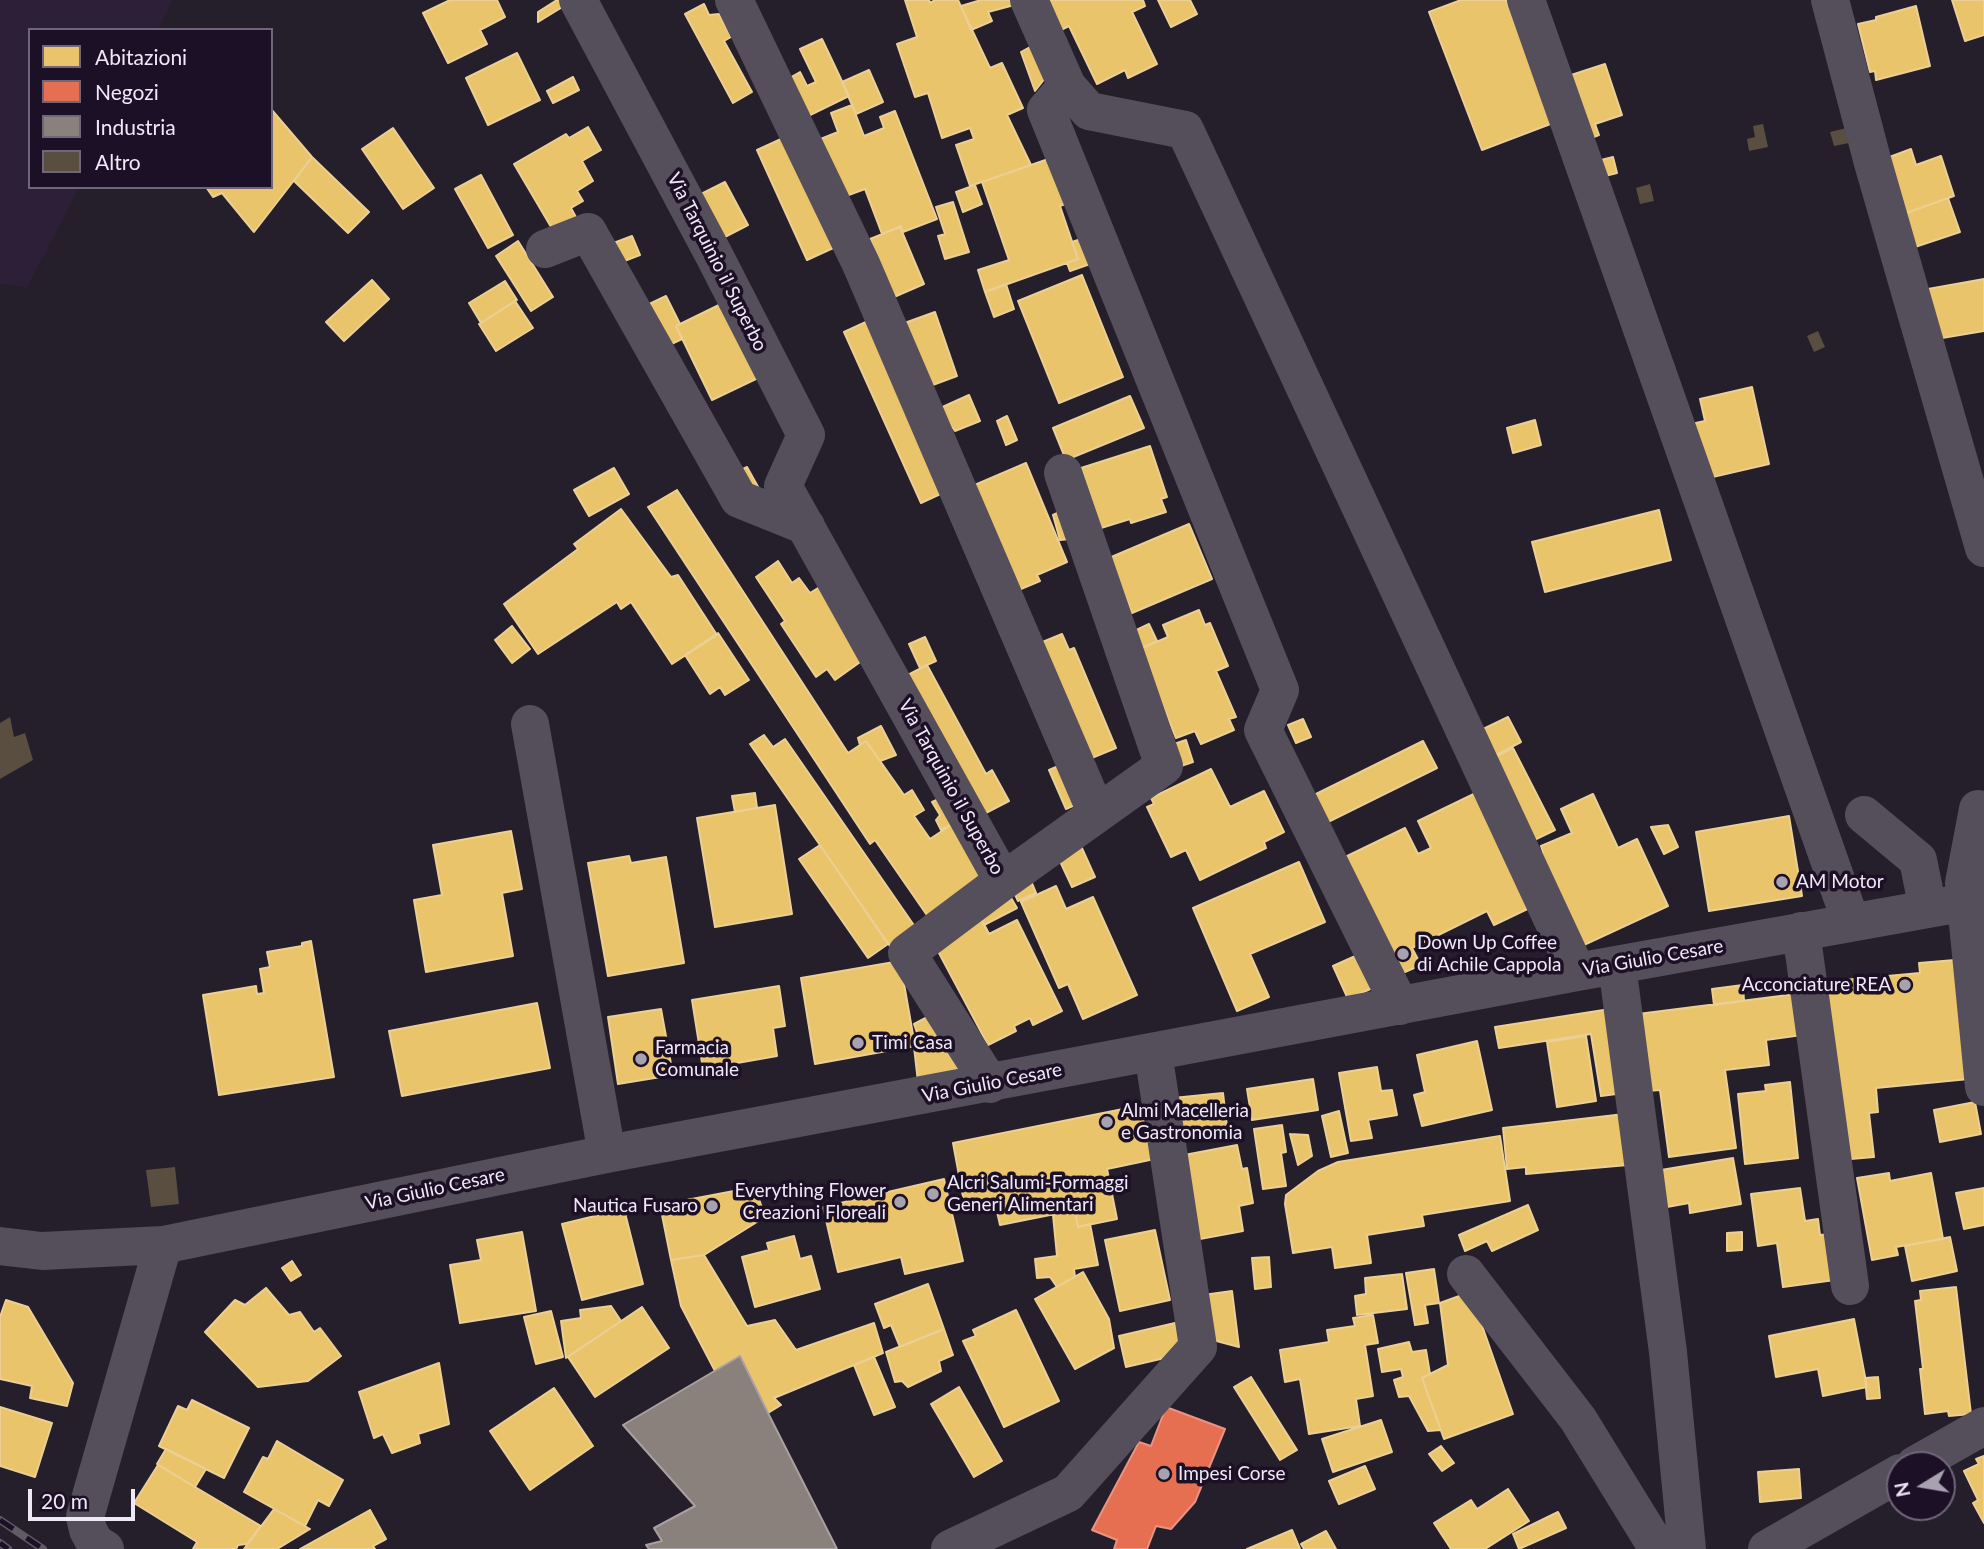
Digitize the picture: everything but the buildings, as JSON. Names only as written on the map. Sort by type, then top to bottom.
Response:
[{"type":"street","name":"Via Tarquinio il Superbo","points":[[578,0],[806,435],[783,486],[1003,881],[907,953],[990,1084]]},
{"type":"street","points":[[734,0],[861,264],[1097,814]]},
{"type":"street","points":[[1029,0],[1066,86],[1089,111],[1185,130],[1577,972]]},
{"type":"street","points":[[1526,0],[1851,922]]},
{"type":"street","points":[[1830,0],[1873,163],[1984,548]]},
{"type":"street","points":[[1066,86],[1046,110],[1280,690],[1263,730],[1400,1006]]},
{"type":"street","points":[[545,250],[588,232],[739,499],[806,526]]},
{"type":"street","points":[[1003,881],[1164,766],[1063,472]]},
{"type":"street","points":[[530,724],[607,1154]]},
{"type":"street","points":[[1978,809],[1964,883],[1976,901],[1984,1087]]},
{"type":"street","points":[[1864,815],[1918,860],[1928,909]]},
{"type":"street","name":"Via Giulio Cesare","points":[[0,1246],[42,1251],[163,1245],[607,1154],[1577,972],[1976,901]]},
{"type":"street","points":[[1801,931],[1850,1286]]},
{"type":"street","points":[[1617,965],[1668,1352],[1687,1549]]},
{"type":"street","points":[[950,1549],[998,1541],[1068,1493],[1198,1347],[1153,1052]]},
{"type":"street","points":[[100,1546],[88,1530],[85,1517],[163,1245]]},
{"type":"street","points":[[1466,1275],[1577,1419],[1658,1549]]},
{"type":"street","points":[[1940,1451],[1984,1426]]},
{"type":"street","points":[[1767,1549],[1886,1481]]},
{"type":"shaded area","points":[[0,0],[173,0],[159,28],[28,28],[28,189],[78,189],[27,288],[0,283]]},
{"type":"railway","points":[[0,1520],[43,1549]]},
{"type":"railway","points":[[0,1543],[8,1549]]},
{"type":"place","name":"AM Motor","points":[[1782,882]]},
{"type":"place","name":"Down Up Coffee di Achile Cappola","points":[[1403,954]]},
{"type":"place","name":"Acconciature REA","points":[[1905,985]]},
{"type":"place","name":"Timi Casa","points":[[858,1043]]},
{"type":"place","name":"Farmacia Comunale","points":[[641,1059]]},
{"type":"place","name":"Almi Macelleria e Gastronomia","points":[[1107,1122]]},
{"type":"place","name":"Alcri Salumi-Formaggi Generi Alimentari","points":[[933,1194]]},
{"type":"place","name":"Everything Flower Creazioni Floreali","points":[[900,1202]]},
{"type":"place","name":"Nautica Fusaro","points":[[712,1206]]},
{"type":"place","name":"Impesi Corse","points":[[1164,1474]]}]
